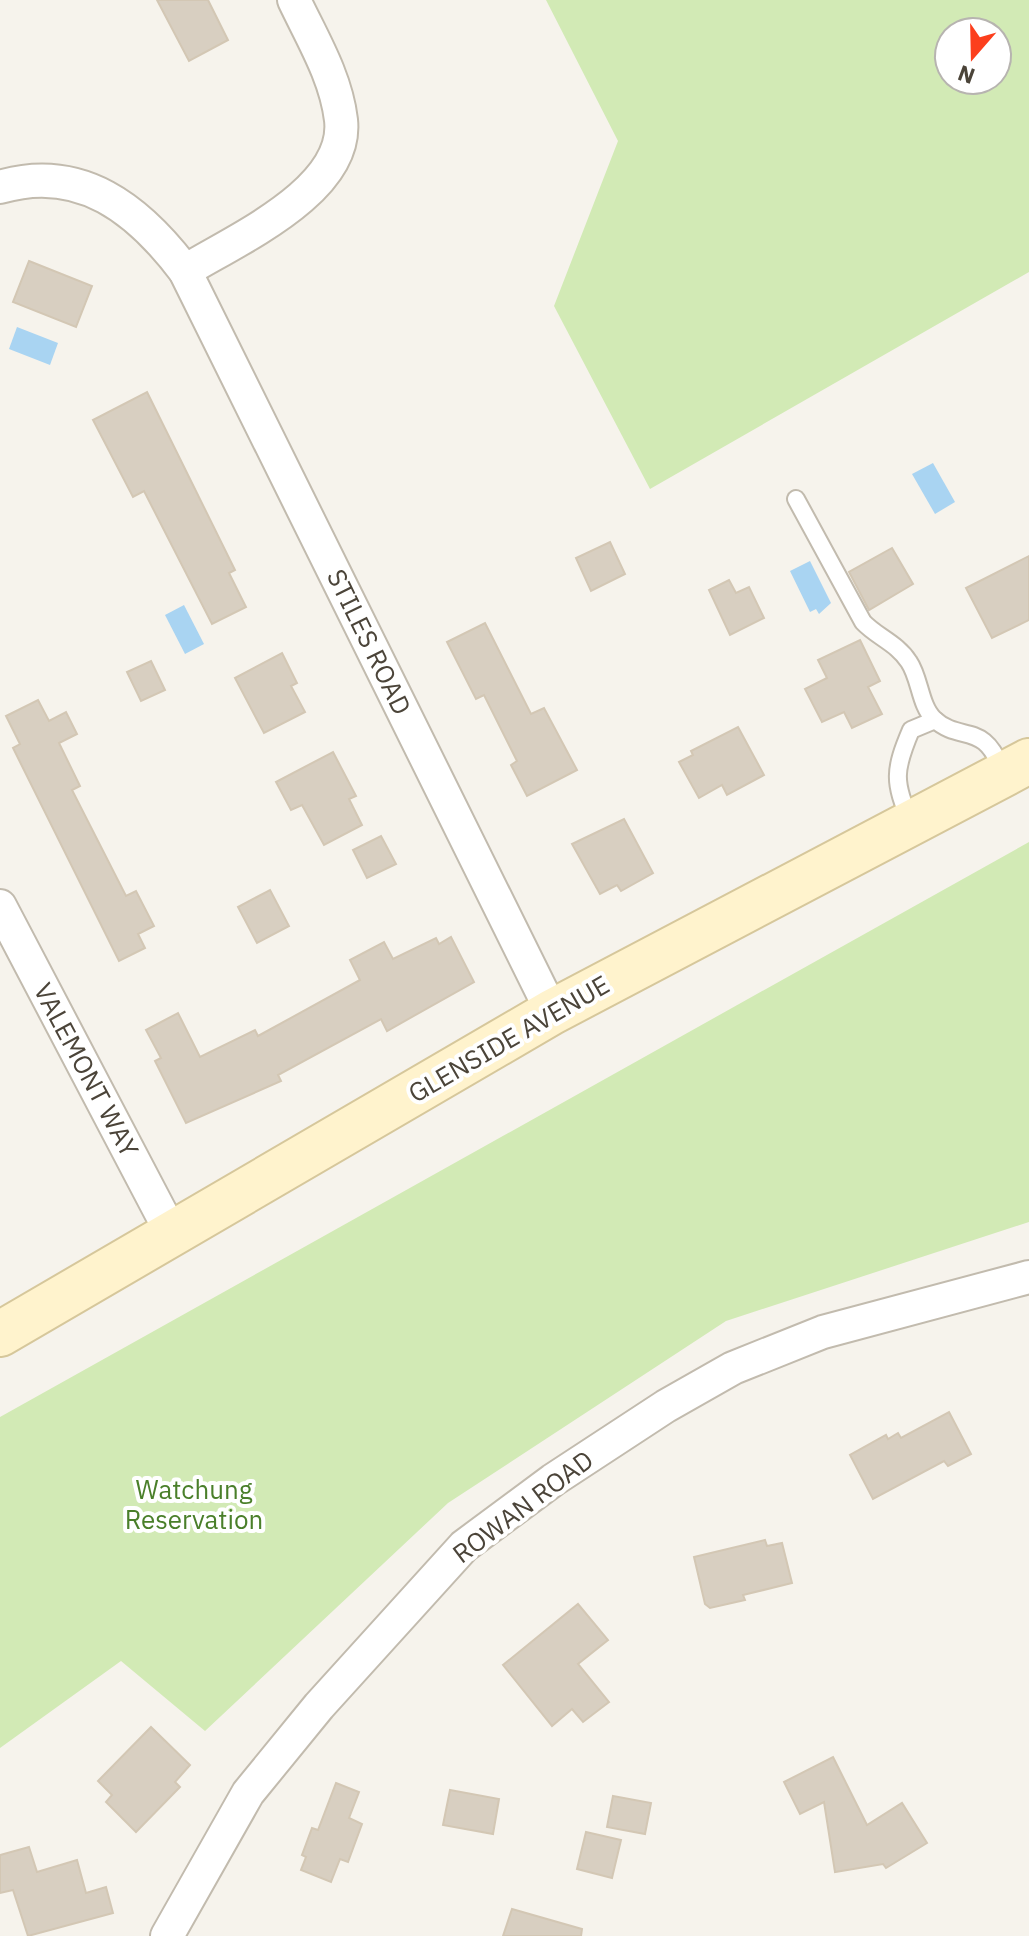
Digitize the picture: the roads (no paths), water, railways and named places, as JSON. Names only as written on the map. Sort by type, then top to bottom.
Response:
[{"type":"main road","name":"GLENSIDE AVENUE","points":[[0,1334],[552,1012],[1016,768]]},
{"type":"street","points":[[185,271],[296,201],[324,175],[332,161],[341,132],[335,93],[294,0]]},
{"type":"street","name":"STILES ROAD","points":[[0,187],[28,181],[56,181],[114,200],[139,217],[185,271],[552,1012]]},
{"type":"street","name":"VALEMONT WAY","points":[[0,906],[172,1234]]},
{"type":"street","name":"ROWAN ROAD","points":[[167,1936],[248,1793],[319,1706],[464,1546],[566,1472],[666,1406],[733,1368],[823,1332],[1029,1277]]},
{"type":"lane","points":[[796,499],[863,622],[873,632],[885,635],[909,661],[928,712],[935,720],[974,734],[1016,768]]},
{"type":"lane","points":[[912,823],[899,795],[895,776],[911,730],[935,720]]},
{"type":"water","points":[[17,327],[58,343],[50,365],[9,349]]},
{"type":"water","points":[[933,463],[955,502],[935,514],[912,474]]},
{"type":"water","points":[[810,561],[831,603],[819,614],[816,609],[810,612],[790,571]]},
{"type":"water","points":[[184,605],[204,644],[185,654],[165,615]]},
{"type":"park label","name":"Watchung Reservation","points":[[194,1505]]}]
